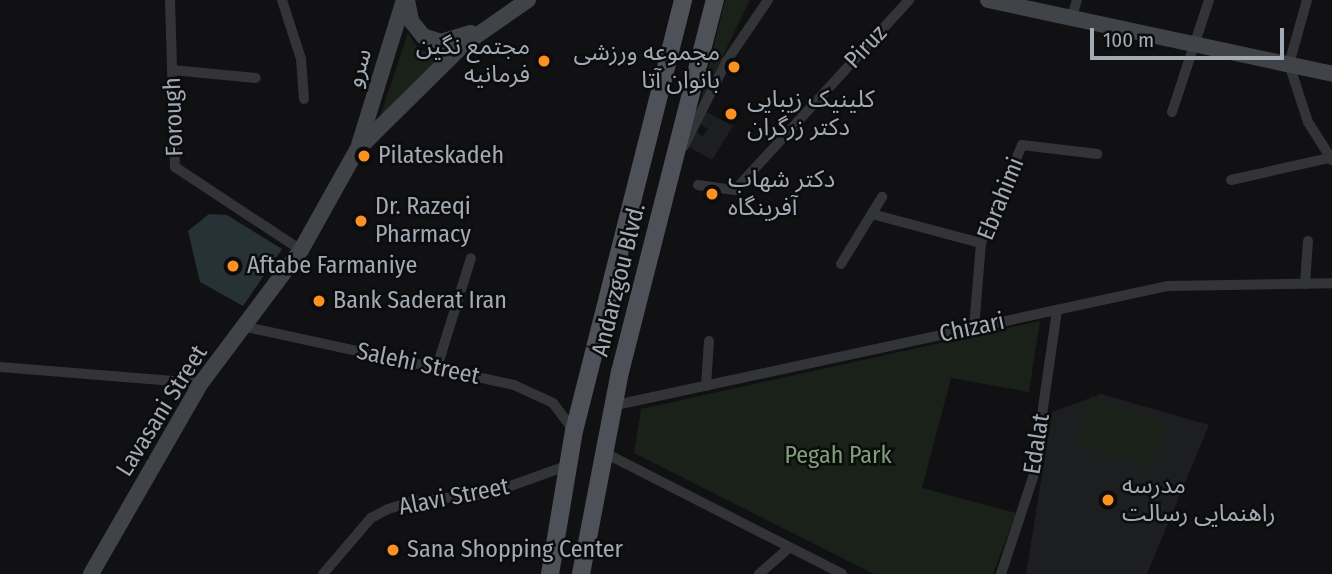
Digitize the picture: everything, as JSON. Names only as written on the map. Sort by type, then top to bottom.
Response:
[{"type":"main road","points":[[405,0],[415,29],[441,42],[476,30],[526,1]]},
{"type":"main road","name":"سرو","points":[[357,150],[405,0]]},
{"type":"main road","name":"Andarzgou Blvd.","points":[[550,574],[574,431],[683,0]]},
{"type":"main road","name":"Andarzgou Blvd.","points":[[581,574],[615,405],[646,272],[715,0]]},
{"type":"main road","points":[[988,0],[1332,74]]},
{"type":"main road","name":"Lavasani Street","points":[[91,574],[201,383],[246,327],[301,250],[357,150],[463,45],[526,1]]},
{"type":"main road","points":[[616,265],[634,254],[642,261],[646,272]]},
{"type":"street","name":"Forough","points":[[170,0],[175,167],[301,250]]},
{"type":"street","points":[[282,0],[301,59],[304,99]]},
{"type":"street","points":[[673,167],[726,62],[768,0]]},
{"type":"street","name":"Piruz","points":[[698,186],[735,190],[909,0]]},
{"type":"street","points":[[1072,17],[1077,0]]},
{"type":"street","points":[[1172,112],[1209,0]]},
{"type":"street","points":[[1231,180],[1331,159],[1308,122],[1289,64],[1307,0]]},
{"type":"street","points":[[173,70],[256,78]]},
{"type":"street","name":"Ebrahimi","points":[[974,328],[981,243],[1022,145],[1097,154]]},
{"type":"street","points":[[841,264],[882,197]]},
{"type":"street","points":[[872,214],[981,243]]},
{"type":"street","points":[[1305,284],[1308,241]]},
{"type":"street","points":[[437,367],[471,258]]},
{"type":"street","name":"Chizari","points":[[615,405],[1167,286],[1332,283]]},
{"type":"street","name":"Edalat","points":[[1001,574],[1033,477],[1056,310]]},
{"type":"street","name":"Salehi Street","points":[[246,327],[513,385],[553,403],[574,431]]},
{"type":"street","points":[[706,386],[709,341]]},
{"type":"street","points":[[0,367],[201,383]]},
{"type":"street","points":[[606,453],[842,574]]},
{"type":"street","name":"Alavi Street","points":[[323,574],[371,519],[388,509],[415,501],[488,494],[566,466]]},
{"type":"street","points":[[759,574],[789,548]]},
{"type":"shaded area","points":[[707,112],[733,126],[712,160],[689,147],[696,132],[703,136],[708,129],[700,124]]},
{"type":"shaded area","name":"Aftabe Farmaniye","points":[[209,214],[227,215],[282,249],[243,306],[200,282],[188,231]]},
{"type":"shaded area","name":"مدرسه راهنمایی رسالت","points":[[1101,394],[1209,425],[1147,574],[1026,574],[1052,412]]},
{"type":"green space","points":[[725,0],[750,0],[700,103]]},
{"type":"green space","points":[[408,33],[419,50],[447,55],[375,132]]},
{"type":"green space","name":"Pegah Park","points":[[1040,321],[1029,392],[951,378],[922,488],[1016,513],[993,574],[874,574],[634,453],[641,409]]},
{"type":"green space","points":[[1091,396],[1167,423],[1150,468],[1075,443]]},
{"type":"place","name":"مجتمع نگین فرمانیه","points":[[544,61]]},
{"type":"place","name":"مجموعه ورزشی بانوان آتا","points":[[734,67]]},
{"type":"place","name":"کلینیک زیبایی دکتر زرگران","points":[[731,114]]},
{"type":"place","name":"Pilateskadeh","points":[[364,156]]},
{"type":"place","name":"دکتر شهاب آفرینگاه","points":[[712,194]]},
{"type":"place","name":"Dr. Razeqi Pharmacy","points":[[361,221]]},
{"type":"place","name":"Aftabe Farmaniye","points":[[233,266]]},
{"type":"place","name":"Bank Saderat Iran","points":[[319,301]]},
{"type":"place","name":"مدرسه راهنمایی رسالت","points":[[1108,500]]},
{"type":"place","name":"Sana Shopping Center","points":[[393,550]]}]
